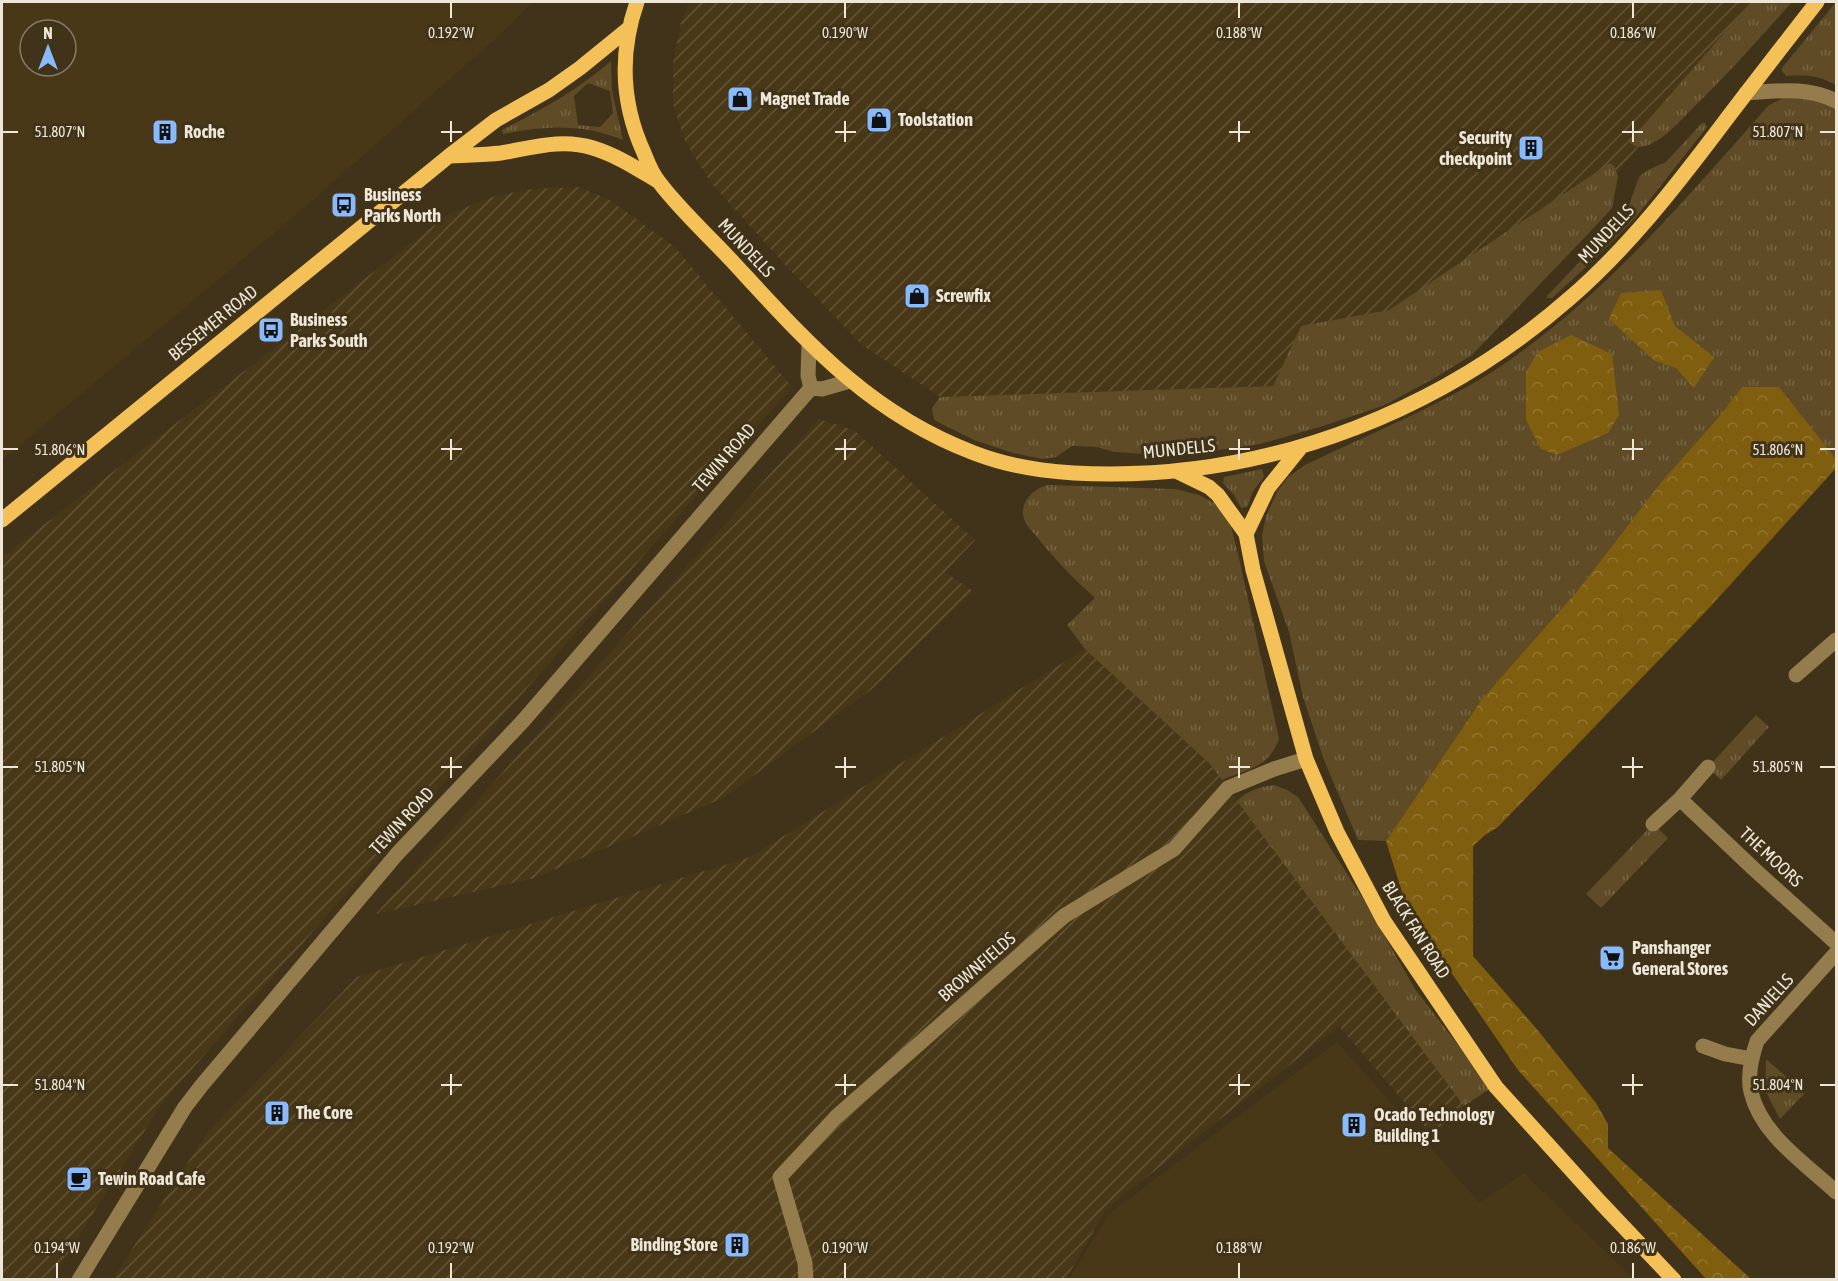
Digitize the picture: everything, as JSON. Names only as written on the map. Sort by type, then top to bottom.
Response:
[{"type":"main road","name":"MUNDELLS","points":[[637,2],[628,29],[624,82],[630,120],[656,180],[809,344],[850,381],[884,406],[911,423],[975,454],[1001,462],[1057,472],[1130,474],[1216,466],[1301,447],[1347,432],[1450,384],[1531,331],[1571,297],[1629,240],[1689,169],[1817,2]]},
{"type":"main road","name":"BESSEMER ROAD","points":[[2,520],[449,156],[496,120],[549,90],[628,29]]},
{"type":"main road","points":[[449,156],[501,153],[554,143],[575,145],[609,154],[656,180]]},
{"type":"main road","points":[[1246,534],[1268,488],[1301,447]]},
{"type":"main road","name":"BLACK FAN ROAD","points":[[1176,471],[1209,487],[1218,495],[1246,534],[1253,570],[1306,759],[1338,832],[1384,921],[1496,1087],[1674,1280]]},
{"type":"street","points":[[1746,93],[1797,90],[1814,92],[1836,101]]},
{"type":"street","points":[[809,344],[808,376],[811,388],[822,389],[850,381]]},
{"type":"street","name":"TEWIN ROAD","points":[[79,1280],[185,1107],[202,1085],[397,854],[523,721],[811,388]]},
{"type":"street","points":[[1796,675],[1836,640]]},
{"type":"street","name":"BROWNFIELDS","points":[[806,1280],[806,1263],[780,1177],[836,1117],[1064,916],[1174,849],[1228,788],[1306,759]]},
{"type":"street","points":[[1653,824],[1680,799],[1708,767]]},
{"type":"street","name":"THE MOORS","points":[[1680,799],[1836,943]]},
{"type":"street","name":"DANIELLS","points":[[1836,952],[1757,1041],[1752,1059],[1750,1090],[1764,1124],[1836,1192]]},
{"type":"street","points":[[1703,1046],[1725,1054],[1752,1059]]},
{"type":"shaded area","points":[[2,2],[534,2],[291,219],[2,460]]},
{"type":"shaded area","points":[[689,2],[1755,2],[1603,191],[1273,386],[940,397],[862,345],[711,183],[685,141],[673,104],[673,62],[681,23]]},
{"type":"shaded area","points":[[578,187],[610,200],[675,247],[792,387],[162,1103],[52,1279],[2,1279],[2,557],[449,214],[495,196],[532,189]]},
{"type":"shaded area","points":[[819,419],[854,430],[975,540],[945,572],[973,591],[873,688],[723,798],[535,878],[376,914]]},
{"type":"shaded area","points":[[1085,649],[1210,764],[1464,1106],[1433,1136],[1339,1026],[1106,1209],[1066,1279],[112,1280],[207,1133],[357,977],[750,857]]},
{"type":"shaded area","points":[[1337,1042],[1480,1203],[1524,1173],[1634,1279],[1069,1279],[1109,1214]]},
{"type":"green space","points":[[1751,2],[1792,2],[1670,131],[1652,144],[1645,146],[1637,146],[1629,142]]},
{"type":"green space","points":[[1836,2],[1836,85],[1812,76],[1786,76],[1782,68]]},
{"type":"green space","points":[[611,61],[612,91],[623,140],[592,131],[563,128],[534,129],[503,134],[502,130],[559,99]],"holes":[[[588,83],[610,91],[613,113],[600,127],[578,125],[574,96]]]},
{"type":"green space","points":[[1803,97],[1821,100],[1836,109],[1836,459],[1779,388],[1742,387],[1662,481],[1578,590],[1482,699],[1386,841],[1358,840],[1324,760],[1303,697],[1289,632],[1264,561],[1262,536],[1266,516],[1277,492],[1288,477],[1305,465],[1458,392],[1507,362],[1544,335],[1613,274],[1646,241],[1769,105],[1784,98]]},
{"type":"green space","points":[[1702,123],[1705,123],[1707,127],[1636,217],[1552,298],[1547,298],[1627,212],[1640,176],[1666,162]]},
{"type":"green space","points":[[1610,163],[1614,166],[1618,176],[1612,208],[1588,234],[1472,355],[1385,405],[1260,444],[1218,450],[1146,454],[1072,446],[1056,457],[1042,459],[1013,453],[974,440],[934,420],[932,408],[940,397],[1273,386],[1301,326],[1389,310]]},
{"type":"green space","points":[[1661,290],[1675,326],[1714,357],[1694,388],[1676,368],[1655,361],[1609,319],[1621,293]]},
{"type":"green space","points":[[1571,335],[1612,354],[1619,415],[1608,433],[1557,455],[1541,449],[1526,420],[1526,372],[1538,352]]},
{"type":"green space","points":[[1742,387],[1779,387],[1836,459],[1836,468],[1710,607],[1498,827],[1473,846],[1473,956],[1536,1028],[1596,1103],[1608,1124],[1608,1148],[1751,1279],[1707,1280],[1518,1070],[1407,908],[1386,841],[1482,699],[1578,590],[1662,481]]},
{"type":"green space","points":[[1262,469],[1264,477],[1253,491],[1247,507],[1241,508],[1234,495],[1223,483],[1224,477]]},
{"type":"green space","points":[[1047,485],[1175,489],[1199,495],[1214,503],[1224,513],[1231,526],[1239,558],[1279,739],[1263,762],[1222,780],[1210,764],[1085,649],[1067,625],[1095,598],[1058,562],[1024,519],[1025,502],[1032,493]]},
{"type":"green space","points":[[1756,715],[1769,727],[1721,780],[1708,767]]},
{"type":"green space","points":[[1274,785],[1298,797],[1365,902],[1415,989],[1491,1088],[1464,1106],[1237,801],[1254,790]]},
{"type":"green space","points":[[1653,824],[1668,838],[1601,908],[1586,894]]},
{"type":"green space","points":[[1766,1059],[1805,1093],[1780,1119],[1765,1090]]},
{"type":"place","name":"Magnet Trade","points":[[740,99]]},
{"type":"place","name":"Toolstation","points":[[879,120]]},
{"type":"place","name":"Roche","points":[[165,132]]},
{"type":"place","name":"Security checkpoint","points":[[1531,148]]},
{"type":"place","name":"Business Parks North","points":[[344,205]]},
{"type":"place","name":"Screwfix","points":[[917,296]]},
{"type":"place","name":"Business Parks South","points":[[271,330]]},
{"type":"place","name":"Panshanger General Stores","points":[[1612,958]]},
{"type":"place","name":"The Core","points":[[277,1113]]},
{"type":"place","name":"Ocado Technology Building 1","points":[[1354,1125]]},
{"type":"place","name":"Tewin Road Cafe","points":[[79,1179]]},
{"type":"place","name":"Binding Store","points":[[737,1245]]}]
